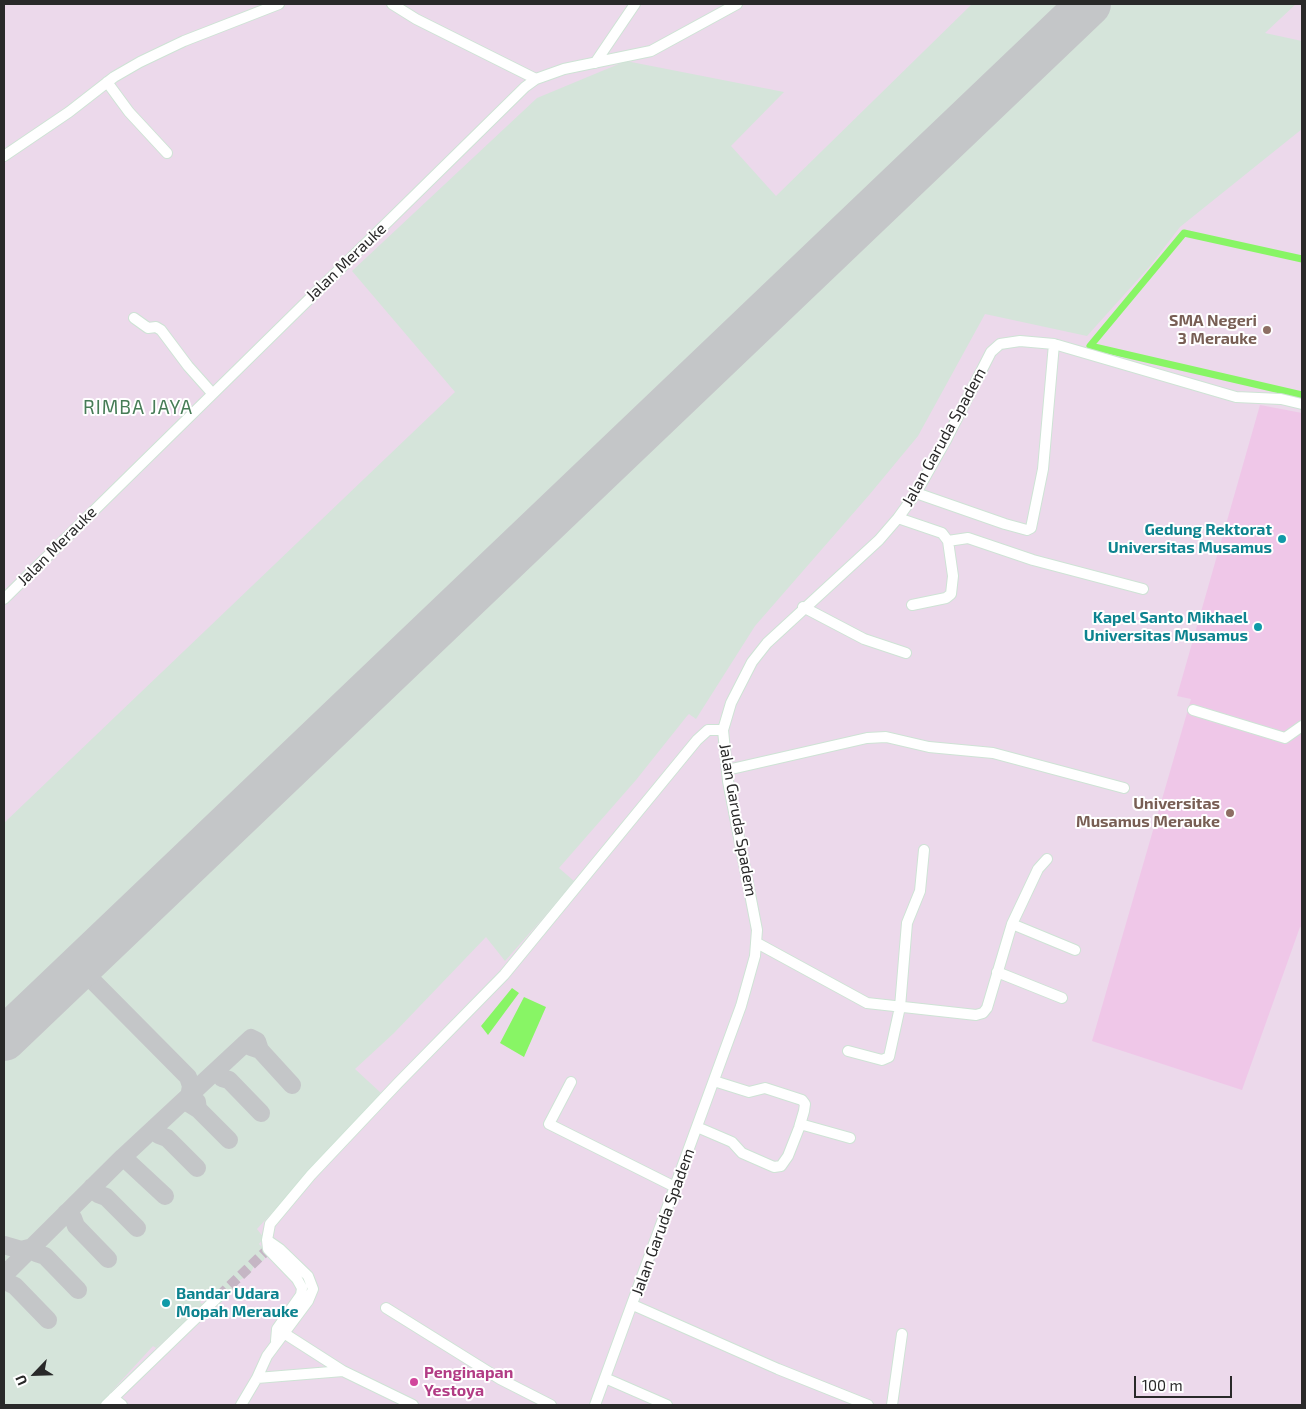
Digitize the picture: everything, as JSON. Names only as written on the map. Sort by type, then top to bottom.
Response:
[{"type":"street","points":[[4,156],[69,112],[107,82],[140,62],[184,41],[279,4]]},
{"type":"street","points":[[392,4],[416,19],[536,80]]},
{"type":"street","points":[[595,63],[634,4]]},
{"type":"street","name":"Jalan Merauke","points":[[4,599],[517,94],[536,80],[564,69],[637,55],[662,46],[738,4]]},
{"type":"street","points":[[107,82],[129,112],[167,153]]},
{"type":"street","points":[[134,318],[148,328],[156,327],[161,330],[182,359],[212,393]]},
{"type":"street","name":"Jalan Garuda Spadem","points":[[595,1405],[744,997],[757,943],[757,930],[727,770],[723,730],[731,703],[752,662],[766,643],[879,540],[898,518],[916,493],[993,349],[1004,343],[1020,341],[1054,344],[1236,397],[1281,399],[1302,404]]},
{"type":"street","points":[[916,493],[1012,526],[1027,530],[1031,528],[1043,469],[1054,344]]},
{"type":"street","points":[[898,518],[942,533],[948,541],[953,576],[952,594],[946,598],[912,605]]},
{"type":"street","points":[[948,541],[968,538],[1033,560],[1144,589]]},
{"type":"street","points":[[804,608],[864,638],[906,653]]},
{"type":"street","points":[[1193,710],[1285,738],[1302,726]]},
{"type":"street","points":[[241,1405],[258,1378],[262,1365],[301,1295],[302,1288],[297,1279],[268,1246],[270,1224],[311,1175],[398,1082],[504,975],[697,740],[708,730],[723,730]]},
{"type":"street","points":[[727,770],[860,740],[886,737],[929,748],[993,753],[1124,788]]},
{"type":"street","points":[[848,1051],[882,1060],[888,1059],[900,1007],[907,923],[920,891],[924,850]]},
{"type":"street","points":[[757,943],[857,999],[875,1005],[972,1016],[980,1014],[987,1008],[1012,924],[1038,869],[1047,859]]},
{"type":"street","points":[[1012,924],[1075,950]]},
{"type":"street","points":[[997,972],[1062,998]]},
{"type":"street","points":[[697,1127],[732,1142],[742,1153],[774,1167],[781,1166],[788,1156],[800,1124],[805,1104],[802,1100],[765,1088],[749,1092],[714,1080]]},
{"type":"street","points":[[571,1082],[549,1124],[675,1187]]},
{"type":"street","points":[[800,1124],[850,1138]]},
{"type":"street","points":[[110,1402],[219,1296]]},
{"type":"street","points":[[633,1304],[778,1369],[868,1405]]},
{"type":"street","points":[[386,1308],[500,1379],[551,1405]]},
{"type":"street","points":[[281,1331],[343,1371],[414,1405]]},
{"type":"street","points":[[892,1405],[902,1334]]},
{"type":"street","points":[[258,1378],[343,1371]]},
{"type":"street","points":[[605,1378],[666,1405]]},
{"type":"street","points":[[110,1402],[122,1405]]},
{"type":"shaded area","points":[[972,4],[1296,4],[1265,33],[1302,41],[1302,129],[1180,227],[1150,266],[1087,336],[985,314],[918,436],[755,626],[696,719],[689,714],[687,716],[636,780],[559,868],[574,881],[505,961],[486,937],[394,1033],[355,1069],[381,1093],[257,1229],[264,1238],[259,1244],[266,1251],[264,1260],[254,1266],[250,1274],[240,1280],[236,1288],[225,1294],[222,1299],[208,1303],[204,1298],[200,1302],[203,1305],[156,1348],[153,1346],[99,1405],[4,1405],[4,823],[455,392],[352,271],[537,98],[626,61],[784,92],[731,146],[776,196]]},
{"type":"shaded area","name":"Universitas Musamus Merauke","points":[[1260,405],[1302,413],[1302,928],[1300,927],[1242,1090],[1092,1041],[1191,699],[1177,696]]},
{"type":"shaded area","points":[[512,988],[519,993],[488,1035],[481,1026]]},
{"type":"shaded area","points":[[524,997],[546,1007],[524,1057],[500,1043]]},
{"type":"waterway","points":[[1302,259],[1184,233],[1090,346],[1302,395]]},
{"type":"taxiway","points":[[79,967],[188,1077],[191,1086],[189,1097],[197,1102],[198,1109]]},
{"type":"taxiway","points":[[4,1275],[123,1157],[251,1038],[257,1041],[260,1050]]},
{"type":"taxiway","points":[[251,1047],[260,1050],[292,1085]]},
{"type":"taxiway","points":[[218,1070],[222,1078],[229,1080],[261,1113]]},
{"type":"taxiway","points":[[190,1104],[198,1109],[229,1140]]},
{"type":"taxiway","points":[[154,1128],[159,1135],[167,1138],[197,1168]]},
{"type":"taxiway","points":[[123,1157],[165,1196]]},
{"type":"taxiway","points":[[92,1187],[98,1194],[106,1197],[137,1228]]},
{"type":"taxiway","points":[[66,1213],[73,1218],[76,1226],[108,1259]]},
{"type":"taxiway","points":[[4,1245],[21,1250],[33,1247],[36,1253],[45,1256],[78,1290]]},
{"type":"taxiway","points":[[4,1277],[48,1320]]},
{"type":"runway","points":[[4,1039],[1089,4]]},
{"type":"tunnel","points":[[219,1296],[265,1252]]},
{"type":"place","name":"SMA Negeri 3 Merauke","points":[[1267,330]]},
{"type":"place","name":"Gedung Rektorat Universitas Musamus","points":[[1282,539]]},
{"type":"place","name":"Kapel Santo Mikhael Universitas Musamus","points":[[1258,627]]},
{"type":"place","name":"Universitas Musamus Merauke","points":[[1230,813]]},
{"type":"place","name":"Bandar Udara Mopah Merauke","points":[[166,1303]]},
{"type":"place","name":"Penginapan Yestoya","points":[[414,1382]]},
{"type":"district","name":"RIMBA JAYA","points":[[138,408]]}]
